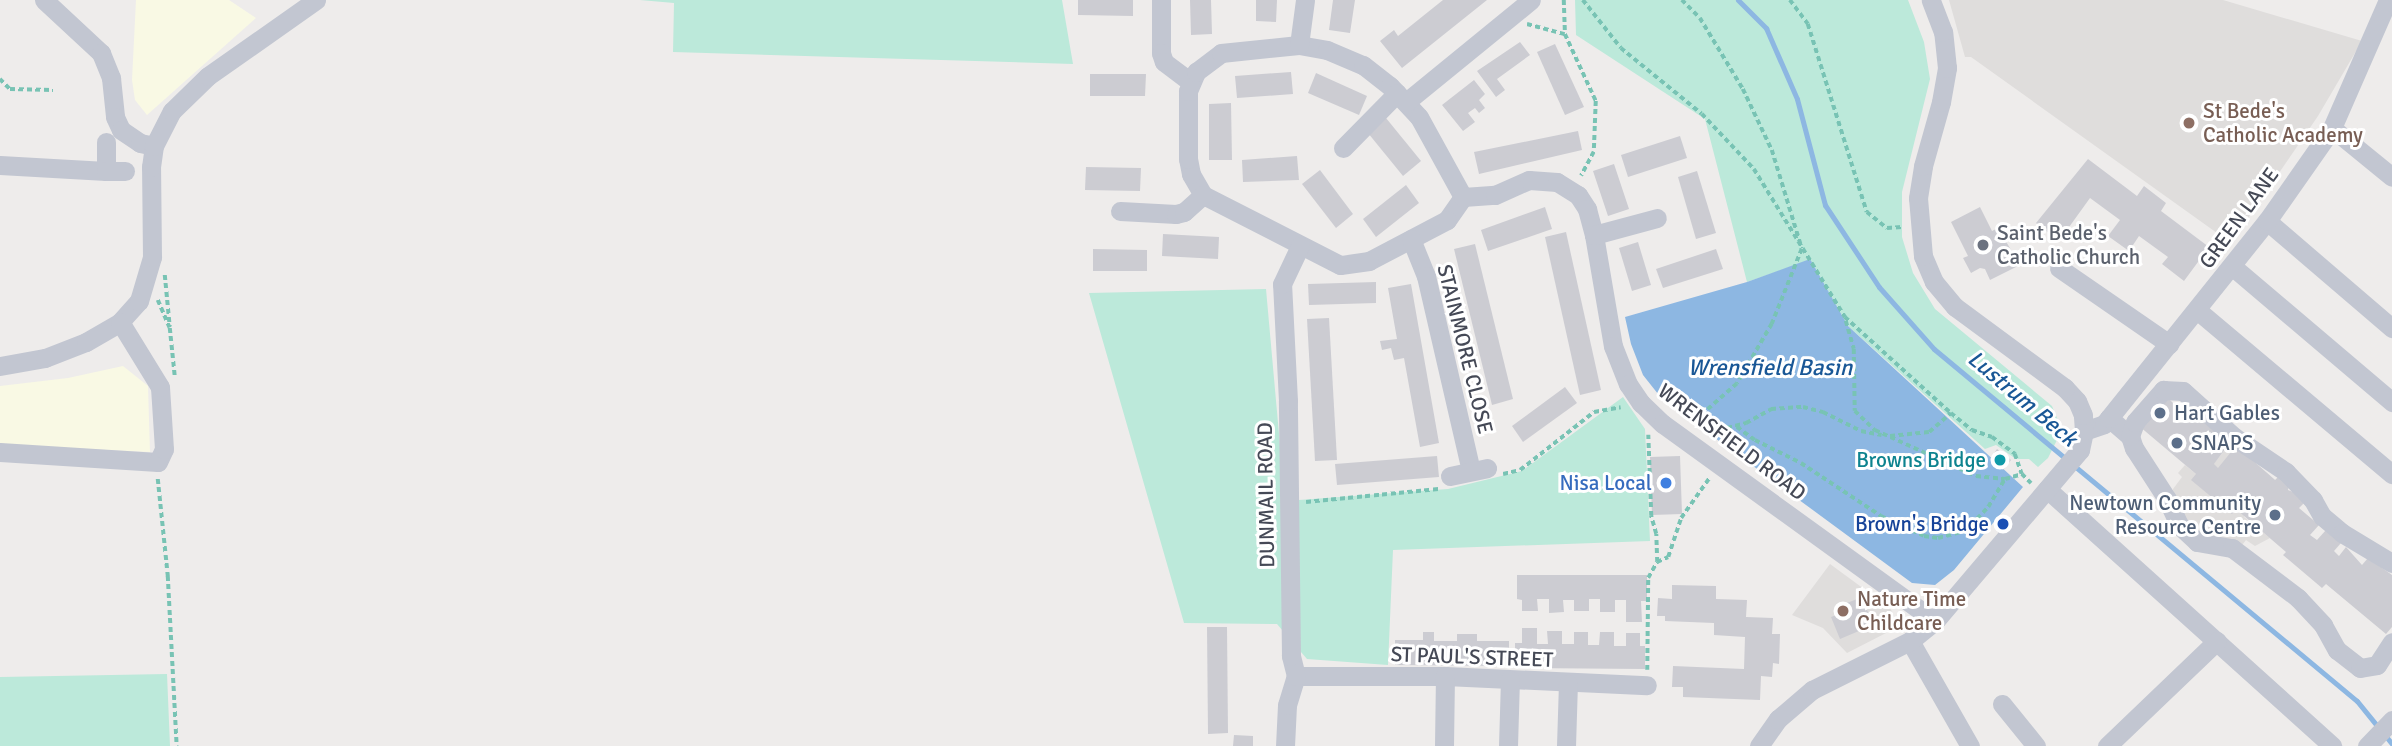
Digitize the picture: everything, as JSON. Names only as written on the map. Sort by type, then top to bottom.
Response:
[{"type":"street","points":[[44,0],[101,53],[111,78],[116,117],[121,130],[140,143],[154,146]]},
{"type":"street","points":[[0,366],[46,358],[86,342],[120,322],[139,301],[148,279],[152,257],[151,167],[154,146],[172,111],[208,76],[316,0]]},
{"type":"street","points":[[1161,0],[1161,53],[1164,62],[1191,82]]},
{"type":"street","points":[[1299,44],[1305,0]]},
{"type":"street","points":[[1343,148],[1402,98],[1531,0]]},
{"type":"street","points":[[1759,746],[1778,719],[1812,690],[1910,641],[1935,621],[2061,473],[2082,440],[2083,415],[2077,401],[2064,388],[1955,307],[1934,282],[1923,256],[1918,226],[1923,166],[1941,102],[1947,68],[1943,32],[1931,0]]},
{"type":"street","name":"GREEN LANE","points":[[2082,440],[2104,424],[2233,267],[2332,128],[2388,0]]},
{"type":"street","points":[[1299,44],[1327,50],[1363,65],[1402,98],[1430,133],[1463,197],[1447,220],[1369,261],[1353,266],[1328,262],[1203,195],[1191,174],[1188,159],[1187,101],[1191,82],[1204,64],[1221,53],[1299,44]]},
{"type":"street","points":[[2332,128],[2392,177]]},
{"type":"street","points":[[0,165],[116,171],[106,142]]},
{"type":"street","points":[[1463,197],[1486,197],[1529,180],[1557,182],[1578,195]]},
{"type":"street","points":[[1120,211],[1177,214],[1184,212],[1203,195]]},
{"type":"street","name":"WRENSFIELD ROAD","points":[[1578,195],[1587,209],[1594,235],[1619,365],[1628,384],[1654,417],[1935,621]]},
{"type":"street","points":[[1594,235],[1657,218]]},
{"type":"street","points":[[2267,221],[2392,328]]},
{"type":"street","name":"STAINMORE CLOSE","points":[[1411,239],[1426,276],[1479,470],[1450,476]]},
{"type":"street","name":"DUNMAIL ROAD","points":[[1285,746],[1287,705],[1296,676],[1291,656],[1288,428],[1282,284],[1300,246]]},
{"type":"street","points":[[2233,267],[2392,402]]},
{"type":"street","points":[[2059,268],[2169,344]]},
{"type":"street","points":[[2197,310],[2392,474]]},
{"type":"street","points":[[0,452],[158,468],[164,449],[160,387],[120,322]]},
{"type":"street","points":[[2130,436],[2135,422],[2163,390],[2183,391],[2234,437],[2286,472],[2313,500],[2322,516],[2342,533],[2392,564]]},
{"type":"street","points":[[2109,418],[2130,436],[2134,448],[2167,499],[2179,525],[2201,544],[2232,548],[2298,598],[2349,662],[2360,668],[2377,665],[2392,642]]},
{"type":"street","points":[[2045,491],[2217,641],[2332,746]]},
{"type":"street","points":[[1910,641],[1970,746]]},
{"type":"street","points":[[2107,746],[2217,641]]},
{"type":"street","name":"ST PAUL'S STREET","points":[[1296,676],[1445,676],[1569,684],[1647,685]]},
{"type":"street","points":[[1444,746],[1445,676]]},
{"type":"street","points":[[1508,746],[1510,680]]},
{"type":"street","points":[[1566,746],[1569,684]]},
{"type":"street","points":[[2002,704],[2036,746]]},
{"type":"street","points":[[2367,746],[2392,720]]},
{"type":"path","points":[[1564,0],[1565,34],[1596,101],[1594,152],[1582,171],[1578,195]]},
{"type":"path","points":[[1583,0],[1621,48],[1702,114],[1766,183],[1845,317],[1972,430],[1992,438],[2015,454],[2022,474],[2045,491]]},
{"type":"path","points":[[1676,433],[1687,419],[1697,417],[1737,384],[1772,324],[1802,248],[1772,150],[1743,89],[1700,18],[1682,0]]},
{"type":"path","points":[[1790,0],[1808,24],[1867,212],[1887,228],[1918,226]]},
{"type":"path","points":[[1510,18],[1565,34]]},
{"type":"path","points":[[0,79],[10,89],[53,90]]},
{"type":"path","points":[[165,273],[170,328]]},
{"type":"path","points":[[1845,317],[1854,349],[1855,411],[1875,430],[1976,476],[2005,479],[2022,474]]},
{"type":"path","points":[[1697,417],[1721,427],[1737,427],[1771,410],[1793,407],[1823,412],[1861,431],[1889,436],[1929,432],[1951,413]]},
{"type":"path","points":[[1647,685],[1648,578],[1657,562],[1656,534],[1651,516],[1648,432],[1654,417]]},
{"type":"path","points":[[1737,427],[1755,440],[1801,463],[1881,516],[1924,536],[1938,538],[1965,531],[1987,507],[2005,479]]},
{"type":"path","points":[[1657,562],[1668,557],[1681,518],[1719,464]]},
{"type":"path","points":[[158,468],[168,576],[177,746]]},
{"type":"shaded area","points":[[136,0],[229,0],[256,18],[147,115],[135,100],[132,80]]},
{"type":"shaded area","points":[[640,0],[1062,0],[1073,64],[673,52],[674,3]]},
{"type":"shaded area","points":[[1575,0],[1908,0],[1924,42],[1930,79],[1902,192],[1902,237],[1913,273],[1935,309],[2052,406],[2062,430],[2048,458],[2038,467],[2029,459],[2016,459],[1996,445],[1985,449],[1848,326],[1810,260],[1747,282],[1705,119],[1576,35]]},
{"type":"shaded area","name":"St Bede's Catholic Academy","points":[[1949,0],[2223,0],[2362,41],[2318,116],[2231,243],[1971,57],[1965,57]]},
{"type":"shaded area","points":[[1266,289],[1285,501],[1448,489],[1522,471],[1623,397],[1645,429],[1650,541],[1393,550],[1388,665],[1307,659],[1277,624],[1184,623],[1089,293]]},
{"type":"shaded area","points":[[123,366],[148,386],[150,452],[0,445],[0,386],[68,378]]},
{"type":"shaded area","points":[[2231,442],[2275,480],[2244,517],[2270,538],[2255,546],[2246,540],[2239,549],[2193,534],[2174,500],[2173,489],[2182,477],[2178,473],[2185,465],[2202,479]]},
{"type":"shaded area","name":"Nature Time Childcare","points":[[1830,564],[1890,608],[1894,615],[1892,620],[1895,622],[1888,632],[1847,653],[1823,628],[1792,615]]},
{"type":"shaded area","points":[[167,674],[170,746],[0,746],[0,677]]},
{"type":"water","name":"Wrensfield Basin","points":[[1810,259],[1848,326],[2023,487],[1954,570],[1935,585],[1912,583],[1662,399],[1643,375],[1631,344],[1625,317],[1747,282]]},
{"type":"building","points":[[1078,0],[1133,0],[1133,16],[1078,15]]},
{"type":"building","points":[[1190,0],[1211,0],[1212,34],[1191,35]]},
{"type":"building","points":[[1256,0],[1277,0],[1276,22],[1256,21]]},
{"type":"building","points":[[1333,0],[1355,0],[1350,33],[1329,30]]},
{"type":"building","points":[[1443,0],[1487,0],[1402,68],[1380,41],[1394,30],[1398,36]]},
{"type":"building","points":[[1520,42],[1530,55],[1497,79],[1505,90],[1496,97],[1477,71]]},
{"type":"building","points":[[1555,44],[1584,107],[1565,115],[1537,52]]},
{"type":"building","points":[[1291,72],[1293,94],[1237,98],[1235,76]]},
{"type":"building","points":[[1316,73],[1367,96],[1359,115],[1308,93]]},
{"type":"building","points":[[1090,74],[1146,74],[1145,96],[1090,96]]},
{"type":"building","points":[[1474,80],[1485,94],[1479,100],[1485,108],[1479,113],[1475,108],[1468,113],[1475,122],[1463,131],[1442,105]]},
{"type":"building","points":[[1231,103],[1232,160],[1209,160],[1209,104]]},
{"type":"building","points":[[1386,118],[1421,161],[1403,176],[1368,133]]},
{"type":"building","points":[[1578,131],[1582,150],[1479,174],[1474,152]]},
{"type":"building","points":[[1680,136],[1687,158],[1628,177],[1621,155]]},
{"type":"building","points":[[1297,156],[1299,180],[1243,182],[1242,160]]},
{"type":"building","points":[[2088,159],[2137,196],[2144,186],[2166,203],[2161,211],[2209,247],[2184,281],[2162,264],[2168,257],[2139,236],[2129,251],[2108,236],[2120,220],[2090,198],[2059,241],[2036,223]]},
{"type":"building","points":[[1614,164],[1629,209],[1608,216],[1593,171]]},
{"type":"building","points":[[1086,167],[1141,168],[1140,191],[1085,190]]},
{"type":"building","points":[[1320,170],[1353,214],[1336,228],[1302,184]]},
{"type":"building","points":[[1697,171],[1716,233],[1696,239],[1678,177]]},
{"type":"building","points":[[1406,185],[1419,203],[1376,237],[1363,219]]},
{"type":"building","points":[[1545,207],[1552,229],[1488,251],[1481,230]]},
{"type":"building","points":[[1980,207],[1992,231],[1998,228],[2020,265],[1990,280],[1985,269],[1980,268],[1971,273],[1963,258],[1968,256],[1951,222]]},
{"type":"building","points":[[1566,232],[1601,390],[1580,395],[1545,237]]},
{"type":"building","points":[[1163,234],[1219,237],[1218,259],[1162,256]]},
{"type":"building","points":[[1638,242],[1651,285],[1632,291],[1619,248]]},
{"type":"building","points":[[1475,244],[1513,399],[1492,405],[1454,249]]},
{"type":"building","points":[[1093,249],[1147,250],[1147,271],[1093,271]]},
{"type":"building","points":[[1716,249],[1723,269],[1663,288],[1656,269]]},
{"type":"building","points":[[1376,282],[1376,303],[1309,305],[1308,284]]},
{"type":"building","points":[[1411,284],[1439,443],[1420,447],[1404,358],[1394,360],[1391,348],[1382,350],[1380,341],[1397,339],[1388,288]]},
{"type":"building","points":[[1329,318],[1337,460],[1315,461],[1307,319]]},
{"type":"building","points":[[1565,387],[1577,403],[1523,442],[1512,426]]},
{"type":"building","name":"Newtown Community Resource Centre","points":[[2165,395],[2183,413],[2190,405],[2275,480],[2278,477],[2289,486],[2288,490],[2298,494],[2304,503],[2299,508],[2319,525],[2310,535],[2317,540],[2326,530],[2341,543],[2334,551],[2339,556],[2346,547],[2362,565],[2368,558],[2392,575],[2392,627],[2386,634],[2326,584],[2322,588],[2283,555],[2286,552],[2236,509],[2232,514],[2191,480],[2196,474],[2139,426]],"holes":[[[2226,448],[2231,452],[2218,468],[2214,464]]]},
{"type":"building","name":"Browns Bridge","points":[[1997,449],[2011,460],[2003,470],[1990,459]]},
{"type":"building","points":[[1437,456],[1439,477],[1337,485],[1335,464]]},
{"type":"building","name":"Nisa Local","points":[[1680,456],[1682,514],[1652,515],[1650,457]]},
{"type":"building","points":[[1517,575],[1647,575],[1647,601],[1641,601],[1642,622],[1626,622],[1626,600],[1615,600],[1615,612],[1600,612],[1600,599],[1589,599],[1589,611],[1574,611],[1574,600],[1563,600],[1564,612],[1549,613],[1549,599],[1537,599],[1538,611],[1522,611],[1522,600],[1517,599]]},
{"type":"building","points":[[1672,585],[1716,586],[1716,599],[1747,600],[1746,617],[1773,618],[1772,634],[1780,634],[1779,664],[1773,663],[1772,677],[1761,676],[1760,700],[1683,697],[1683,687],[1672,687],[1673,666],[1744,669],[1745,637],[1714,635],[1714,623],[1665,621],[1665,616],[1657,616],[1658,598],[1672,599]]},
{"type":"building","points":[[1862,597],[1873,625],[1840,639],[1831,617],[1850,610],[1847,603]]},
{"type":"building","points":[[1207,627],[1227,627],[1228,733],[1208,734]]},
{"type":"building","points":[[1522,628],[1537,628],[1537,644],[1548,644],[1547,631],[1562,631],[1562,644],[1574,644],[1574,632],[1588,632],[1588,645],[1599,645],[1600,632],[1614,632],[1614,646],[1626,646],[1626,633],[1640,633],[1640,646],[1645,646],[1645,669],[1515,668],[1515,643],[1522,643]]},
{"type":"building","points":[[1423,632],[1434,632],[1434,641],[1457,641],[1457,634],[1477,634],[1477,641],[1509,641],[1509,666],[1395,665],[1395,640],[1423,640]]},
{"type":"building","points":[[1234,735],[1253,736],[1253,746],[1233,746]]},
{"type":"waterway","name":"Lustrum Beck","points":[[1738,0],[1766,28],[1797,99],[1825,205],[1879,287],[1934,349],[2357,701],[2378,727]]},
{"type":"waterway","name":"Lustrum Beck","points":[[2384,734],[2392,744]]},
{"type":"place","name":"St Bede's Catholic Academy","points":[[2189,123]]},
{"type":"place","name":"Saint Bede's Catholic Church","points":[[1983,245]]},
{"type":"place","name":"Hart Gables","points":[[2160,413]]},
{"type":"place","name":"SNAPS","points":[[2177,443]]},
{"type":"place","name":"Browns Bridge","points":[[2000,460]]},
{"type":"place","name":"Nisa Local","points":[[1666,483]]},
{"type":"place","name":"Newtown Community Resource Centre","points":[[2275,515]]},
{"type":"place","name":"Brown's Bridge","points":[[2003,524]]},
{"type":"place","name":"Nature Time Childcare","points":[[1843,611]]}]
